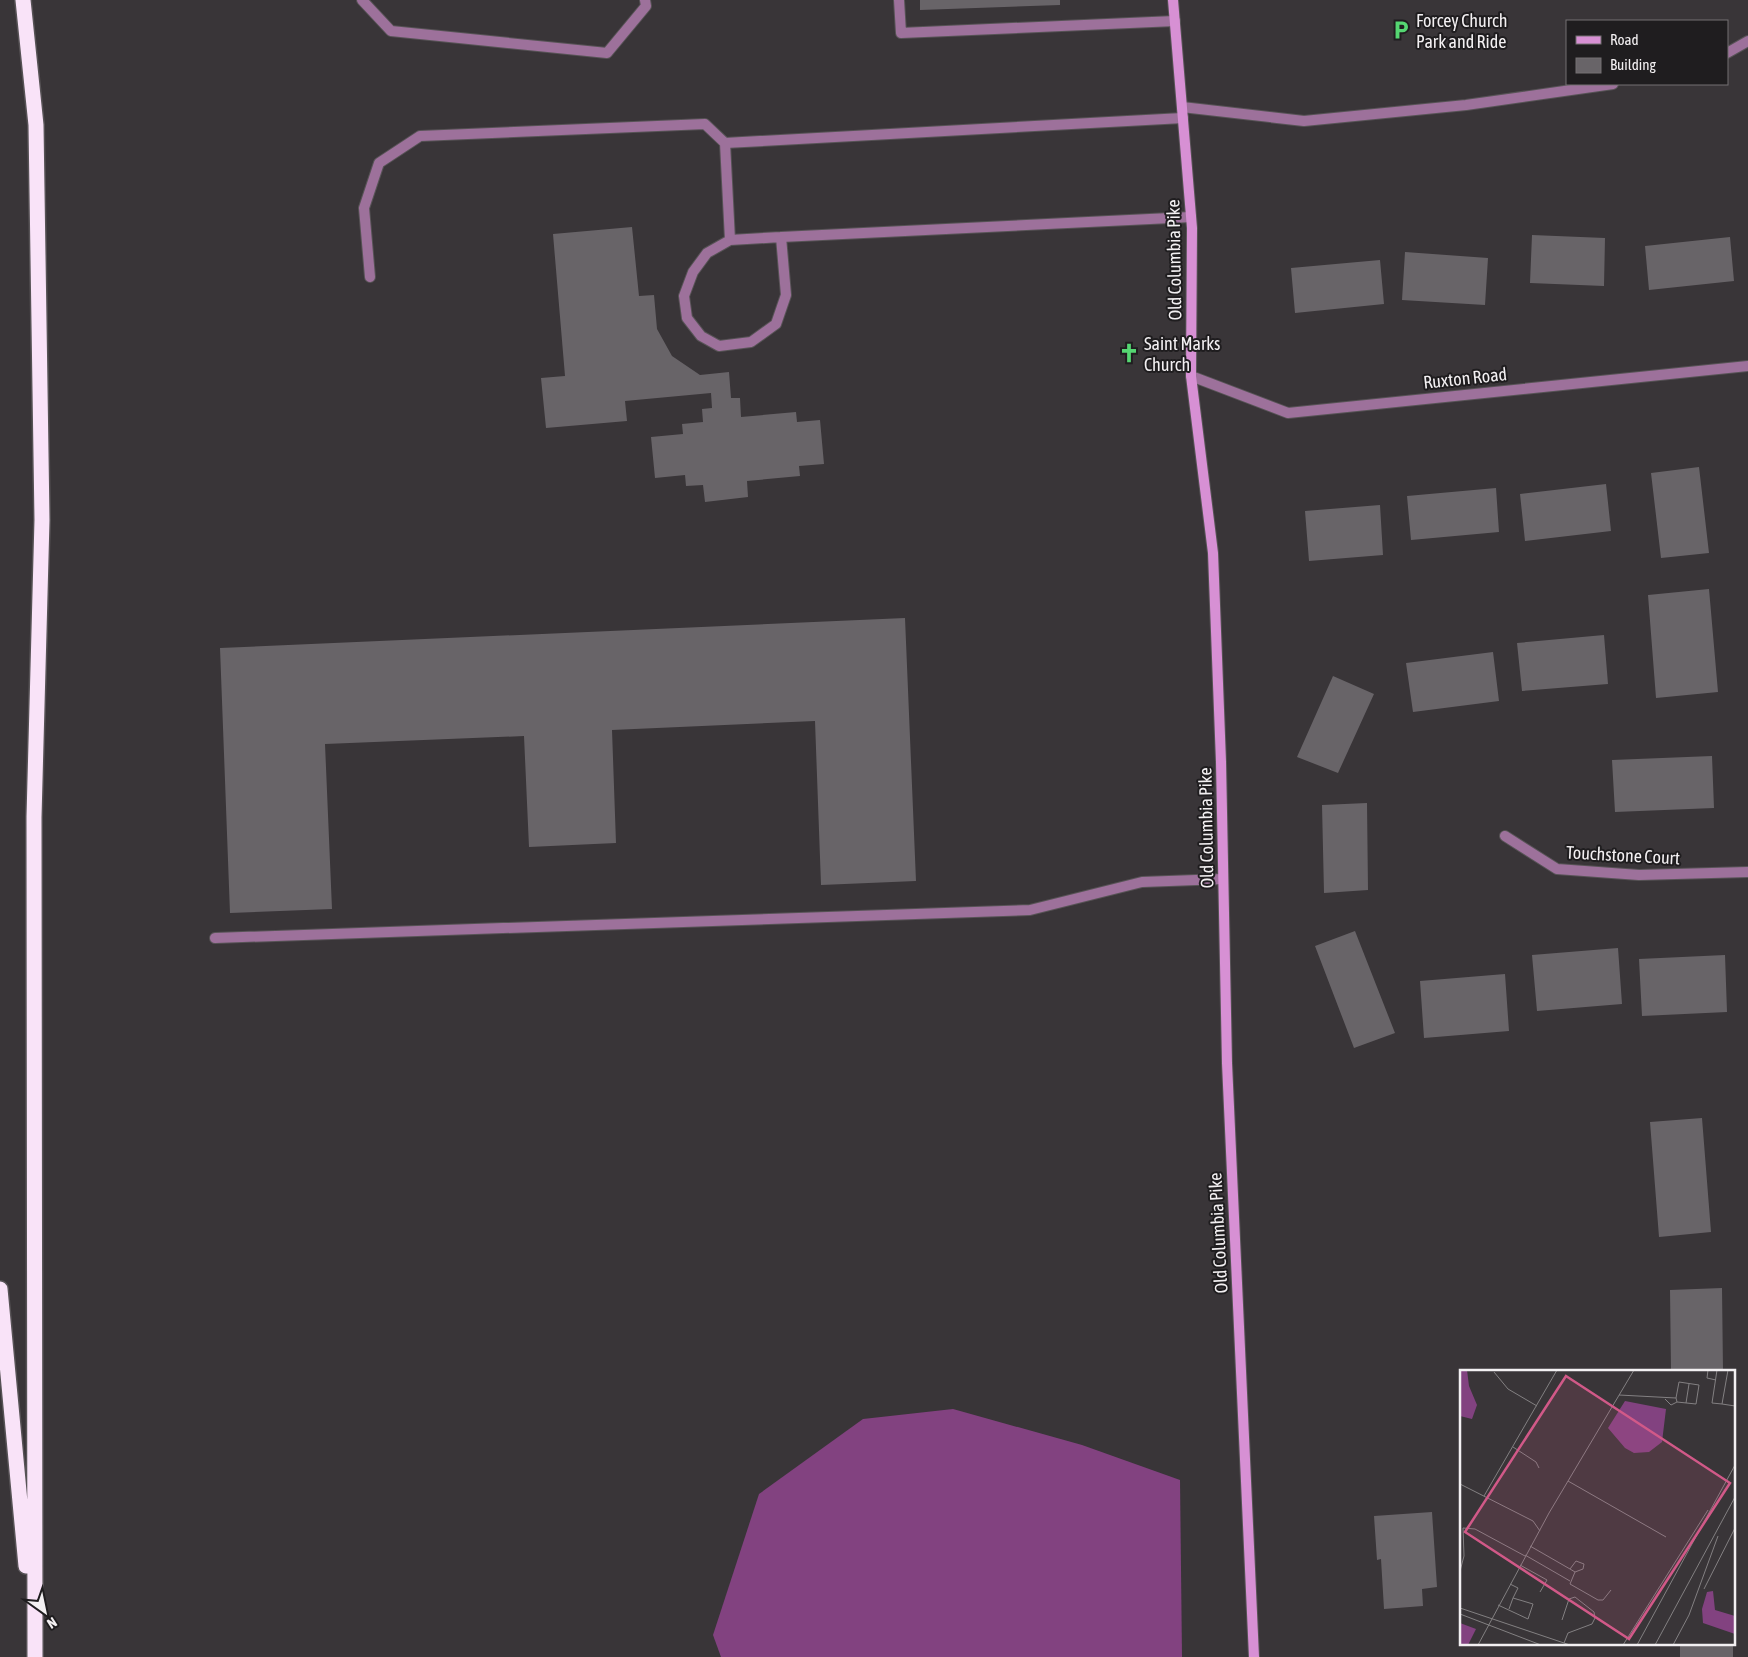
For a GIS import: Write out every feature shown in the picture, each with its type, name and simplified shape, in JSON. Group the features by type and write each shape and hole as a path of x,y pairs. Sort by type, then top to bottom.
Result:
{"highway":[{"path":"24,0 36,125 42,520 34,818 35,1657"},
{"path":"0,1289 35,1657"}],"main road":[{"name":"Old Columbia Pike","path":"1173,0 1191,216 1191,376 1213,553 1221,762 1227,1063 1254,1657"}],"street":[{"path":"362,0 391,31 607,53 646,6 645,0"},
{"path":"900,0 901,33 1174,21"},
{"path":"1728,52 1748,41"},
{"path":"1182,107 1304,121 1466,105 1606,85"},
{"path":"724,143 1183,118"},
{"path":"370,277 364,208 379,163 420,136 704,124 724,143 730,240"},
{"path":"781,237 786,295 776,324 751,342 719,346 701,336 687,318 684,296 693,272 707,254 730,240 781,237 1191,216"},
{"name":"Ruxton Road","path":"1191,376 1288,413 1748,366"},
{"name":"Touchstone Court","path":"1505,836 1557,869 1639,875 1748,872"},
{"path":"215,938 1030,910 1142,882 1223,879"}],"shaded area":[{"path":"953,1409 1082,1445 1180,1480 1182,1657 721,1657 713,1635 759,1494 863,1419"}],"building":[{"path":"920,0 1060,0 1060,5 920,10"},
{"path":"632,227 639,296 654,295 657,329 672,356 700,375 729,372 731,398 740,398 741,417 796,412 797,422 820,420 824,464 799,466 800,476 747,481 748,497 705,502 703,485 686,486 685,475 655,478 651,437 683,434 682,424 703,422 702,409 712,408 711,393 625,401 627,421 546,428 541,378 565,376 553,234"},
{"path":"1532,235 1605,238 1604,286 1530,283"},
{"path":"1730,237 1734,281 1649,290 1645,246"},
{"path":"1405,252 1488,258 1485,305 1402,300"},
{"path":"1380,260 1384,304 1295,313 1291,268"},
{"path":"1699,467 1709,553 1661,558 1651,473"},
{"path":"1606,484 1611,531 1525,541 1520,494"},
{"path":"1496,488 1499,532 1411,540 1407,496"},
{"path":"1380,505 1383,555 1309,561 1305,511"},
{"path":"1709,589 1718,692 1656,698 1648,595"},
{"path":"905,618 916,881 821,885 815,721 612,730 616,843 529,847 524,736 325,744 332,909 230,913 220,648"},
{"path":"1604,635 1608,684 1522,691 1517,643"},
{"path":"1493,652 1499,701 1413,712 1406,663"},
{"path":"1333,676 1374,694 1338,773 1297,757"},
{"path":"1712,756 1714,808 1615,812 1612,760"},
{"path":"1367,803 1368,890 1324,893 1322,805"},
{"path":"1355,931 1395,1033 1354,1048 1315,946"},
{"path":"1618,948 1622,1004 1537,1011 1532,955"},
{"path":"1725,955 1727,1012 1642,1016 1639,959"},
{"path":"1505,974 1509,1031 1424,1038 1420,981"},
{"path":"1702,1118 1711,1232 1659,1237 1650,1122"},
{"path":"1722,1288 1723,1370 1671,1370 1670,1290"},
{"path":"1432,1512 1437,1587 1422,1589 1423,1606 1384,1609 1381,1559 1377,1560 1374,1516"},
{"path":"1680,1644 1733,1644 1733,1657 1680,1657"}],"place":[{"name":"Forcey Church Park and Ride","path":"1401,30"},
{"name":"Saint Marks Church","path":"1129,353"}]}
